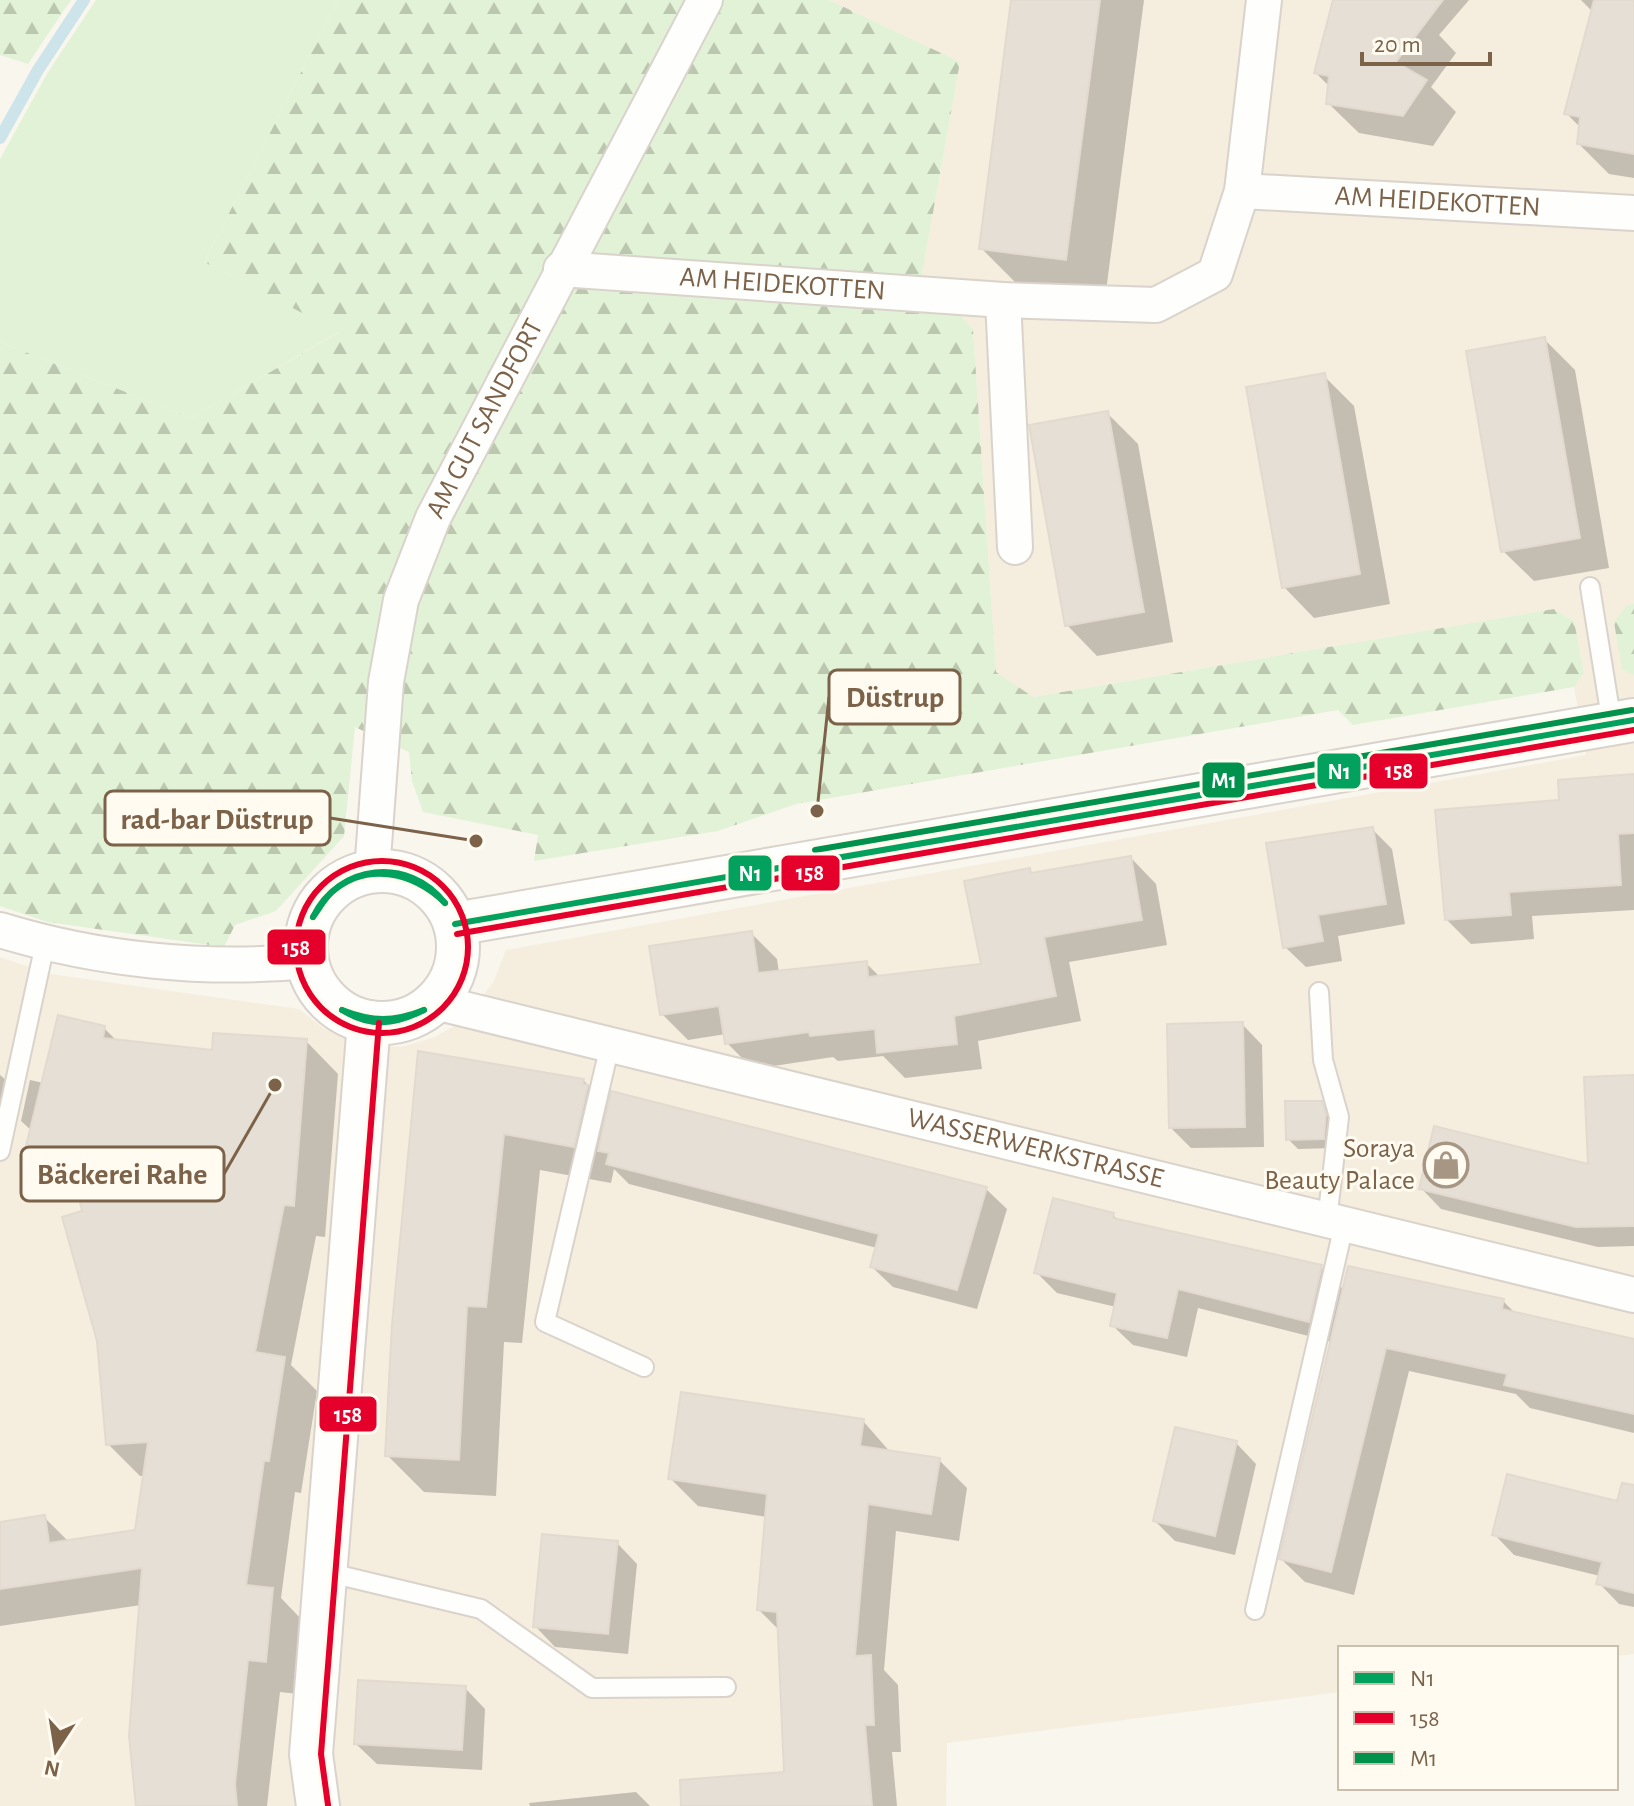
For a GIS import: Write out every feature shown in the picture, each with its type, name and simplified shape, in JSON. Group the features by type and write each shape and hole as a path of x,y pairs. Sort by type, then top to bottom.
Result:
{"street":[{"name":"AM GUT SANDFORT","path":"372,872 386,682 401,600 433,518 561,269 705,0"},
{"name":"AM HEIDEKOTTEN","path":"561,269 1003,300 1156,305 1215,274 1242,191 1264,0"},
{"name":"AM HEIDEKOTTEN","path":"1242,191 1634,213"},
{"path":"1003,300 1015,547"},
{"path":"455,924 1623,722"},
{"path":"372,872 414,877 432,889 455,924 459,945 457,965 448,986 435,1002 416,1016 393,1023 369,1022 347,1014 328,1001 315,983 307,961 307,936 314,912 328,893 348,878 372,872"},
{"path":"0,930 45,944 205,967 307,961"},
{"name":"WASSERWERKSTRASSE","path":"435,1002 1634,1295"},
{"path":"318,1806 311,1754 369,1022"}],"lane":[{"path":"1590,587 1623,722"},
{"path":"0,1151 45,944"},
{"path":"1255,1610 1336,1223 1339,1117 1323,1060 1319,992"},
{"path":"610,1045 545,1322 644,1367"},
{"path":"326,1572 481,1609 592,1688 726,1687"}],"shaded area":[{"path":"829,0 1634,0 1634,1654 1618,1656 1618,1646 1338,1646 1338,1692 947,1743 946,1806 0,1806 0,957 50,974 299,1009 323,1028 357,1044 401,1047 435,1037 463,1021 493,983 506,950 1586,755 1574,687 1584,672 1574,621 1554,609 1033,697 996,672 973,329 922,274 960,62"}],"green space":[{"path":"0,0 71,0 28,64 0,55"},
{"path":"96,0 338,0 204,262 340,331 191,418 0,342 0,159 48,72"},
{"path":"338,0 829,0 960,62 922,274 973,329 996,672 1033,697 1554,609 1574,621 1584,672 1574,687 1353,725 1338,710 796,804 718,831 534,861 538,835 423,812 412,781 409,752 355,727 344,836 276,911 235,925 224,947 47,922 0,906 0,342 191,418 339,332 204,262"},
{"path":"1634,604 1632,675 1622,669 1614,622 1627,605"}],"building":[{"path":"1011,0 1100,0 1066,260 979,249"},
{"path":"1333,0 1443,0 1396,62 1427,80 1403,116 1326,104 1329,76 1314,73"},
{"path":"1594,0 1634,0 1634,154 1577,144 1580,117 1564,114"},
{"path":"1545,337 1580,538 1501,552 1466,351"},
{"path":"1325,373 1360,574 1282,588 1246,387"},
{"path":"1108,411 1144,612 1065,626 1029,425"},
{"path":"1634,774 1634,833 1618,834 1621,885 1509,892 1511,915 1445,920 1435,810 1559,800 1558,780"},
{"path":"1373,827 1386,904 1318,915 1323,941 1283,948 1266,843"},
{"path":"1131,856 1142,920 1044,937 1056,996 954,1016 957,1044 877,1053 875,1029 810,1036 809,1032 725,1044 719,1006 660,1015 649,946 752,931 758,973 867,961 868,977 981,964 964,881 1030,868 1031,873"},
{"path":"58,1015 105,1026 103,1038 212,1050 213,1033 307,1039 294,1206 284,1205 255,1352 285,1357 269,1461 264,1461 246,1585 273,1588 266,1662 248,1660 235,1784 237,1806 136,1806 129,1736 142,1568 0,1589 0,1522 45,1515 49,1543 135,1530 148,1442 106,1445 97,1341 62,1217 82,1211 71,1161 25,1150"},
{"path":"1243,1022 1245,1127 1169,1128 1167,1024"},
{"path":"418,1051 584,1079 583,1084 588,1085 574,1147 504,1134 486,1307 467,1306 459,1460 385,1456 392,1325"},
{"path":"1634,1075 1634,1226 1576,1227 1419,1189 1434,1126 1588,1164 1584,1077"},
{"path":"611,1091 987,1187 957,1290 870,1267 879,1234 606,1164 609,1153 598,1151"},
{"path":"1285,1101 1322,1101 1326,1114 1324,1139 1286,1140"},
{"path":"1053,1198 1114,1213 1113,1218 1322,1265 1309,1322 1178,1289 1167,1338 1110,1326 1117,1293 1034,1273"},
{"path":"1348,1266 1504,1299 1502,1309 1634,1339 1634,1414 1504,1385 1507,1374 1386,1348 1331,1572 1279,1559"},
{"path":"681,1392 864,1419 860,1446 940,1458 931,1514 868,1504 855,1656 871,1655 874,1725 865,1725 872,1806 681,1806 680,1780 784,1772 777,1612 757,1610 767,1494 668,1479"},
{"path":"1175,1427 1237,1441 1215,1536 1153,1521"},
{"path":"1507,1474 1617,1501 1622,1483 1634,1485 1634,1593 1596,1584 1602,1562 1492,1535"},
{"path":"542,1534 618,1541 608,1634 533,1627"},
{"path":"358,1680 466,1686 462,1750 354,1744"}],"waterway":[{"path":"0,138 38,70 84,0"}],"transit line":[{"name":"M1","path":"815,850 1632,710"},
{"name":"N1","path":"455,924 1634,720"},
{"name":"158","path":"457,934 1634,730"},
{"name":"158","path":"382,861 415,868 443,886 461,914 468,947 461,980 443,1008 415,1026 382,1033 349,1026 321,1008 303,980 296,947 303,914 321,886 349,868 382,861"},
{"name":"N1","path":"313,917 324,899 339,886 375,872 413,878 430,888 445,903"},
{"name":"N1","path":"313,917 329,894 346,882 375,874 405,878 445,903"},
{"name":"N1","path":"342,1010 383,1019 424,1010"},
{"name":"N1","path":"342,1010 373,1022 403,1019 424,1010"},
{"name":"158","path":"328,1805 321,1754 379,1023"}],"place":[{"name":"Düstrup","path":"817,811"},
{"name":"rad-bar Düstrup","path":"476,841"},
{"name":"Bäckerei Rahe","path":"275,1085"},
{"name":"Soraya Beauty Palace","path":"1446,1165"}]}
